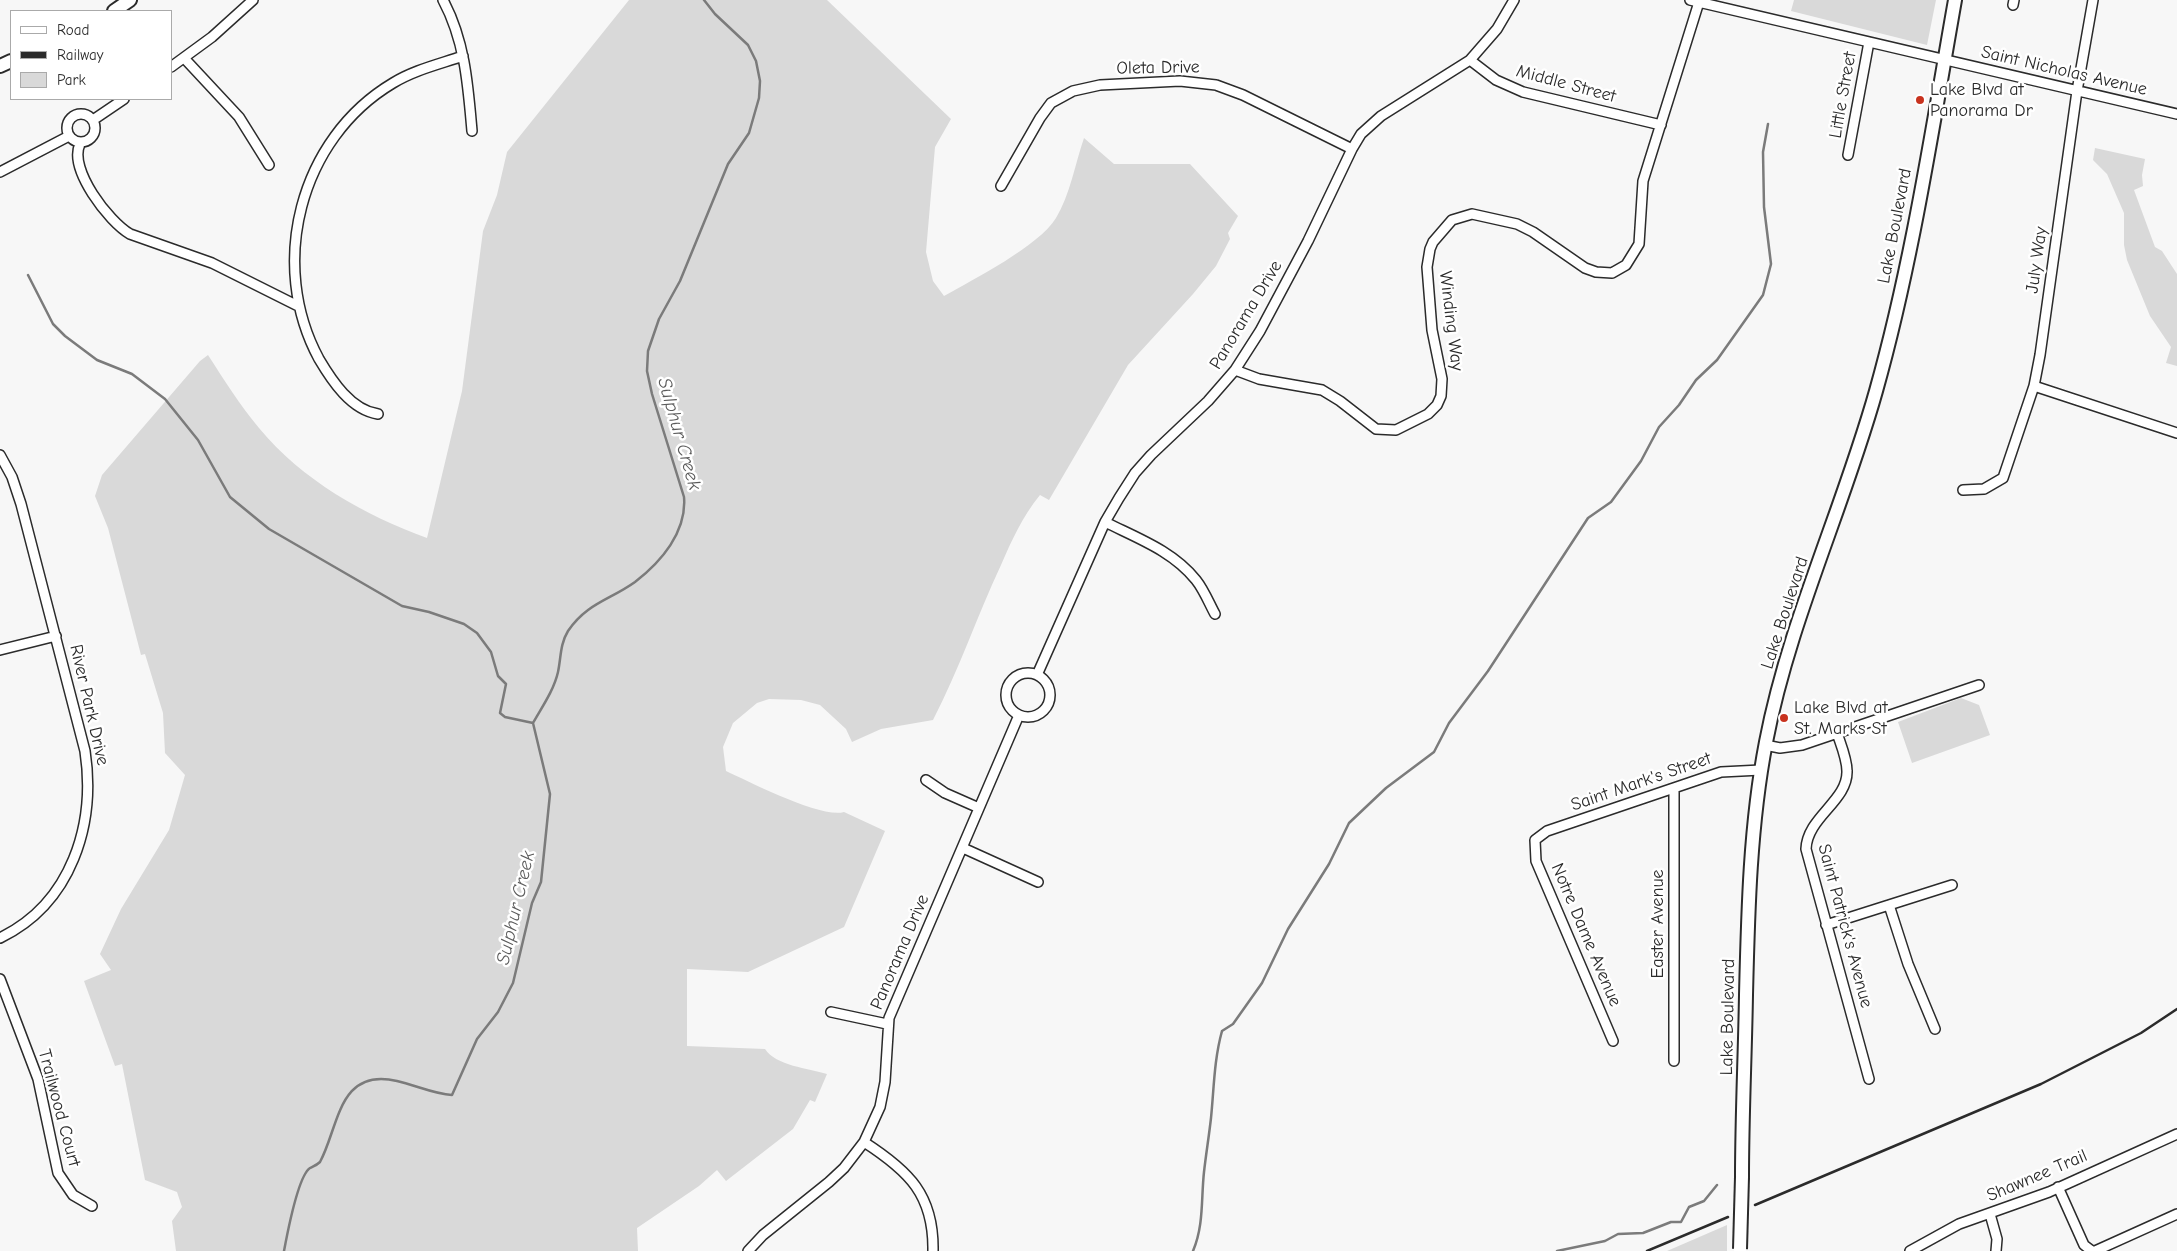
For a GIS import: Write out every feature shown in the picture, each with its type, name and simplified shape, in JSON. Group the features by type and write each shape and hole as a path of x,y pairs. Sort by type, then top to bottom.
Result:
{"main road":[{"path":"115,10 130,0"},
{"name":"Lake Boulevard","path":"1740,1250 1748,912 1765,745 1785,666 1859,448 1885,359 1906,264 1955,0"}],"street":[{"path":"172,65 212,37 253,0"},
{"path":"443,0 453,21 463,56 472,131"},
{"name":"Panorama Drive","path":"1037,675 1105,522 1135,473 1220,389 1260,331 1308,242 1352,149 1374,122 1470,60 1497,29 1514,0"},
{"name":"July Way","path":"1964,490 1984,489 2003,478 2034,386 2077,91 2094,0"},
{"path":"1695,1 1944,58"},
{"name":"Winding Way","path":"1234,370 1259,378 1322,390 1340,401 1372,427 1383,431 1401,429 1422,418 1433,409 1441,396 1442,379 1433,335 1427,267 1430,249 1442,230 1452,220 1466,215 1494,217 1533,232 1592,271 1605,274 1615,272 1630,260 1639,244 1643,181 1661,125 1695,1"},
{"name":"Little Street","path":"1848,155 1869,42"},
{"path":"378,414 355,404 333,381 312,345 298,306 294,251 300,210 306,189 331,142 361,106 391,84 411,73 463,56"},
{"path":"184,58 239,117 269,165"},
{"name":"Saint Nicholas Avenue","path":"1944,58 2177,114"},
{"name":"Middle Street","path":"1470,60 1496,80 1523,92 1661,125"},
{"name":"Oleta Drive","path":"1001,186 1040,118 1051,103 1073,91 1100,85 1180,82 1216,85 1243,95 1352,149"},
{"path":"93,120 123,100"},
{"path":"80,144 69,136 68,122 75,115 84,114 93,120 96,128 93,137 80,144 77,157 84,178 119,228 130,234 212,263 298,306"},
{"path":"0,172 69,136"},
{"path":"2034,386 2177,434"},
{"name":"River Park Drive","path":"0,455 12,477 21,504 85,751 89,790 85,825 79,848 70,868 50,897 29,919 0,938"},
{"path":"1105,522 1164,552 1182,565 1197,582 1215,614"},
{"path":"0,650 56,636"},
{"path":"1024,674 1037,675 1046,684 1049,691 1045,709 1034,716 1019,715 1009,707 1006,700 1008,687 1017,676 1024,674"},
{"path":"1765,745 1780,748 1802,745 1979,685"},
{"name":"Panorama Drive","path":"748,1251 763,1235 844,1168 864,1142 880,1107 885,1082 887,1024 1019,715"},
{"name":"Saint Patrick's Avenue","path":"1838,733 1847,766 1846,778 1842,788 1809,830 1806,849 1869,1079"},
{"name":"Saint Mark's Street","path":"1535,840 1546,831 1721,772 1761,770"},
{"path":"926,780 945,793 979,808"},
{"name":"Easter Avenue","path":"1674,788 1674,1061"},
{"name":"Notre Dame Avenue","path":"1535,840 1536,861 1613,1041"},
{"path":"963,848 1038,882"},
{"path":"1826,924 1952,885"},
{"path":"1889,905 1908,964 1936,1030"},
{"name":"Trailwood Court","path":"0,979 38,1078 58,1173 74,1195 92,1206"},
{"path":"831,1012 887,1024"},
{"name":"Shawnee Trail","path":"1910,1251 1955,1226 2058,1187 2177,1134"},
{"path":"864,1142 887,1157 917,1186 929,1210 934,1234 933,1251"},
{"path":"2058,1187 2084,1245 2093,1251 2177,1214"},
{"path":"1990,1214 1998,1239 1996,1251"}],"green space":[{"path":"629,0 827,0 951,119 935,147 926,252 933,281 944,296 1021,251 1048,229 1056,218 1065,199 1084,138 1114,164 1190,164 1238,216 1228,233 1230,239 1216,266 1128,365 1049,500 1040,495 1028,512 1009,547 933,720 881,729 852,742 846,729 820,705 801,700 769,699 757,703 733,723 723,747 726,771 803,805 834,813 844,812 885,831 844,927 748,972 687,969 687,1046 765,1049 770,1055 784,1063 827,1074 815,1102 810,1100 793,1129 726,1181 717,1170 699,1186 637,1228 638,1251 176,1251 172,1221 182,1207 177,1192 145,1180 122,1064 115,1066 84,981 111,970 100,954 121,909 169,830 185,775 165,753 163,713 145,654 141,655 108,528 95,496 102,475 200,361 208,355 232,392 259,428 276,447 314,480 357,507 427,538 462,391 483,231 497,195 507,152"},
{"path":"1794,0 1936,0 1927,45 1791,11"},
{"path":"2095,148 2145,159 2142,175 2143,186 2134,190 2155,247 2162,251 2177,274 2177,366 2166,363 2171,347 2150,316 2127,260 2124,245 2124,213 2107,174 2093,160"},
{"path":"1961,698 1979,705 1990,735 1912,763 1898,722"},
{"path":"1727,1225 1727,1251 1667,1251"}],"waterway":[{"name":"Sulphur Creek","path":"284,1251 301,1182 310,1168 320,1162 343,1103 352,1091 363,1083 378,1079 397,1081 438,1093 452,1095 477,1039 498,1012 513,983 532,903 541,882 550,794 533,723 554,685 563,641 568,631 583,614 645,574 663,556 677,534 684,510 684,497 652,394 647,371 648,351 659,319 680,281 728,164 749,133 759,98 760,81 756,61 748,45 715,14 704,0"},
{"path":"1193,1251 1201,1222 1204,1172 1216,1063 1222,1031 1233,1024 1262,983 1288,929 1329,864 1349,823 1386,788 1434,752 1449,723 1488,671 1588,518 1611,502 1641,461 1659,427 1679,405 1696,380 1717,360 1763,295 1771,264 1764,207 1763,152 1768,124"},
{"path":"28,275 53,324 65,336 97,360 132,374 165,399 198,440 230,497 269,529 402,606 429,612 464,624 477,633 491,652 498,676 506,684 500,713 505,717 533,723"},
{"path":"1557,1251 1605,1241 1618,1234 1643,1233 1671,1222 1681,1222 1689,1207 1704,1201 1717,1185"}],"railway":[{"path":"1755,1205 2041,1084 2141,1033 2177,1009"},
{"path":"1647,1251 1728,1217"}],"place":[{"name":"Lake Blvd at Panorama Dr","path":"1920,100"},
{"name":"Lake Blvd at St. Marks St","path":"1784,718"}]}
